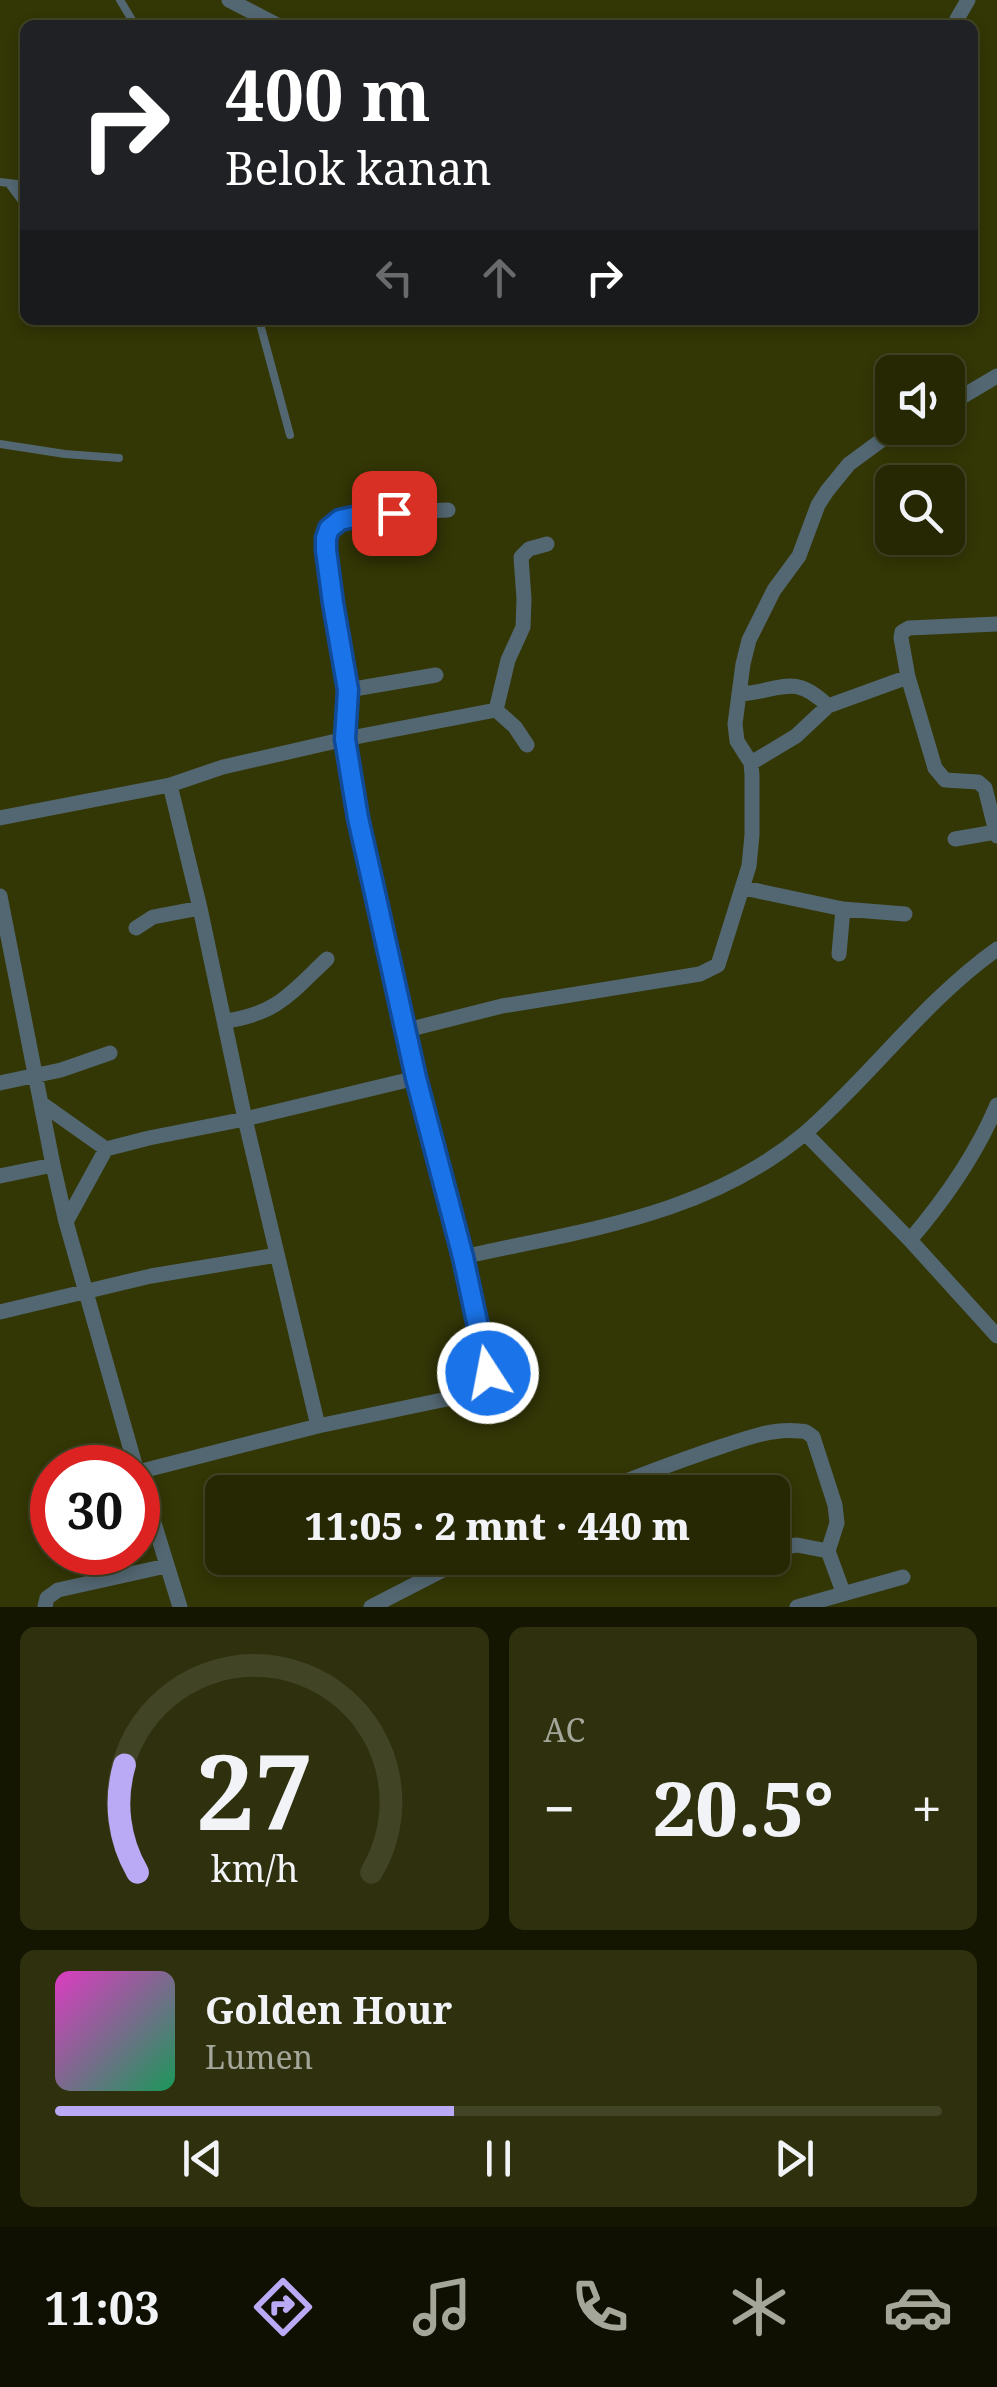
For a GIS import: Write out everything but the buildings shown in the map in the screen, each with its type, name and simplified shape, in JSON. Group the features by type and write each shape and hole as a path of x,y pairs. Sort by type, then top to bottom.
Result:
{"street":[{"path":"229,0 267,20"},
{"path":"957,19 968,0"},
{"path":"965,395 997,376"},
{"path":"407,1030 502,1006 708,972 720,961 744,888 752,836 751,763 738,744 735,724 749,640 774,590 799,556 818,505 849,464 875,445"},
{"path":"160,1464 466,1395 481,1389 488,1378 488,1362 416,1078 358,818 345,739 348,690 326,550 329,529 340,520 367,514 448,510"},
{"path":"496,710 508,660 523,627 522,558 529,549 547,544"},
{"path":"955,839 997,834 989,795 982,784 946,780 935,768 908,677 901,635 904,630 997,624"},
{"path":"348,690 436,676"},
{"path":"751,763 796,736 828,706 908,677"},
{"path":"740,694 796,685 811,690 828,706"},
{"path":"0,818 170,784 345,739 496,710"},
{"path":"496,710 527,745"},
{"path":"170,784 318,1426"},
{"path":"744,888 843,909 905,914"},
{"path":"1,906 66,1222 130,1445"},
{"path":"136,928 152,917 200,908"},
{"path":"839,954 843,909"},
{"path":"463,1257 666,1210 731,1184 759,1168 805,1133 972,967 997,950"},
{"path":"225,1021 262,1014 280,1003 327,958"},
{"path":"0,1083 81,1065 110,1053"},
{"path":"66,1222 106,1149 416,1078"},
{"path":"41,1102 106,1149"},
{"path":"910,1240 944,1199 972,1156 997,1105"},
{"path":"805,1133 997,1336"},
{"path":"0,1176 53,1164"},
{"path":"0,1312 190,1268 277,1256"},
{"path":"642,1475 750,1437 802,1431 813,1437 836,1505 836,1523 828,1551 843,1592"},
{"path":"790,1545 828,1551"},
{"path":"160,1546 180,1607"},
{"path":"45,1607 47,1598 58,1590 166,1566"},
{"path":"371,1607 433,1575"},
{"path":"797,1607 903,1577"}],"lane":[{"path":"0,182 20,185"},
{"path":"10,185 20,198"},
{"path":"260,325 290,435"},
{"path":"0,444 119,458"}],"route":[{"path":"394,513 340,520 329,529 326,538 348,690 345,739 358,818 416,1078 463,1257 488,1373"}]}
